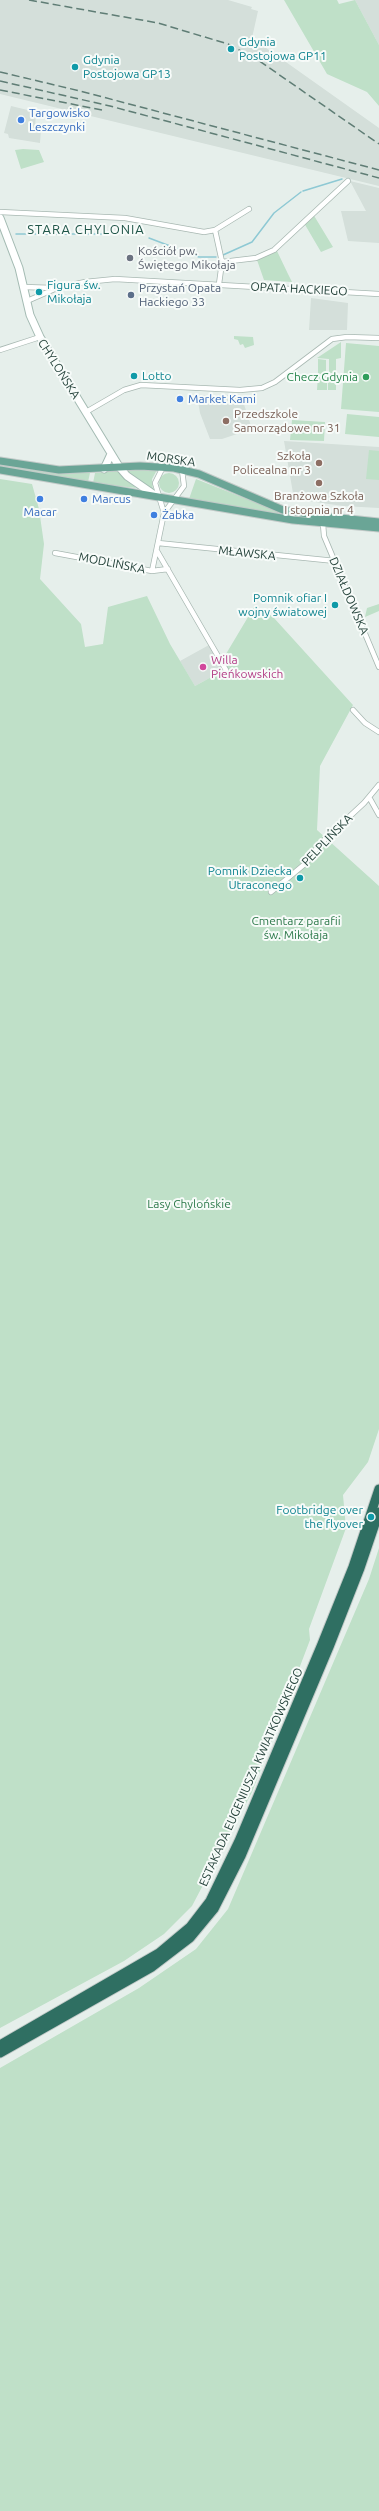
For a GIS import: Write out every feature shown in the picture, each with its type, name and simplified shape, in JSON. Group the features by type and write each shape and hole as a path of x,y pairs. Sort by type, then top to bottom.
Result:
{"highway":[{"name":"ESTAKADA EUGENIUSZA KWIATKOWSKIEGO","path":"326,1646 379,1489"},
{"name":"ESTAKADA EUGENIUSZA KWIATKOWSKIEGO","path":"0,2053 146,1970 173,1952 204,1922 224,1883 360,1568 379,1512"},
{"name":"ESTAKADA EUGENIUSZA KWIATKOWSKIEGO","path":"0,2045 159,1954 180,1936 200,1915 224,1883"}],"main road":[{"name":"MORSKA","path":"0,461 59,470 162,466 200,474 283,510 321,516 379,522"},
{"path":"0,470 323,524 379,528"}],"street":[{"path":"222,262 256,258 274,250 348,181"},
{"path":"0,212 125,218 204,232 215,230 249,209"},
{"name":"CHYLOŃSKA","path":"0,218 40,338 120,468 127,476 158,497"},
{"path":"215,230 222,262 218,284"},
{"name":"OPATA HACKIEGO","path":"57,288 111,279 379,294"},
{"path":"24,287 57,288"},
{"path":"27,301 57,288"},
{"path":"86,412 122,391 141,385 240,390 262,388 279,379 332,339 347,336 379,338"},
{"path":"0,350 40,338"},
{"path":"104,469 111,454"},
{"path":"162,466 156,479 158,497 164,513"},
{"path":"152,571 164,513 184,486 182,470"},
{"name":"DZIAŁDOWSKA","path":"323,524 323,532 379,666"},
{"name":"MŁAWSKA","path":"158,543 335,561"},
{"path":"157,551 226,670"},
{"name":"MODLIŃSKA","path":"55,552 152,571 168,569"},
{"path":"353,710 365,723 379,732"},
{"name":"PELPLIŃSKA","path":"271,892 306,863 320,844 369,797 379,785"},
{"path":"369,797 379,815"}],"shaded area":[{"path":"0,0 228,0 252,7 251,9 258,11 252,38 379,128 379,186 0,94"},
{"path":"355,0 379,0 379,45"},
{"name":"Targowisko Leszczynki","path":"11,106 36,112 35,128 41,129 40,143 9,138 8,134 4,133"},
{"path":"350,181 379,188 379,243 348,241 341,211 366,211"},
{"path":"311,298 348,303 347,330 309,330"},
{"name":"Przedszkole Samorządowe nr 31","path":"197,395 241,395 252,429 222,439 210,439 200,413"},
{"path":"284,441 379,447 379,508 343,506 294,499"},
{"name":"Willa Pieńkowskich","path":"209,645 224,670 195,686 180,661"}],"green space":[{"path":"284,0 337,0 339,4 355,0 379,45 379,106 367,92 327,74"},
{"path":"15,150 39,150 44,162 21,169"},
{"path":"313,214 333,247 321,252 304,223"},
{"path":"277,251 292,282 264,280 257,260"},
{"path":"234,336 253,337 254,345 245,348 243,344 240,345 238,340 234,339"},
{"path":"341,342 341,358 336,359 336,374 329,373 329,359 317,358"},
{"path":"346,343 379,346 379,412 341,409"},
{"path":"318,359 326,360 326,374 318,374"},
{"path":"318,375 327,375 327,390 317,390"},
{"path":"328,375 336,375 336,390 328,390"},
{"path":"347,414 379,417 379,437 345,434"},
{"path":"292,420 325,422 324,441 290,440"},
{"path":"369,450 379,451 379,480 366,479"},
{"path":"0,464 49,472 90,473 88,482 0,467"},
{"path":"124,470 157,470 152,479 153,491"},
{"path":"117,471 136,488 93,483 95,473"},
{"path":"169,473 176,476 179,483 176,490 169,493 162,490 159,483 162,476"},
{"name":"Lasy Chylońskie","path":"0,479 32,484 39,509 44,544 40,579 81,624 85,647 103,644 108,607 147,596 170,644 195,686 224,670 220,664 254,607 266,616 267,612 274,618 353,705 320,766 317,830 379,886 379,1429 368,1462 343,1495 346,1528 309,1629 310,1640 252,1792 192,1906 164,1934 124,1961 0,2028"},
{"path":"196,479 282,513 302,517 301,519 189,499"},
{"path":"379,604 379,611 365,617 367,608"},
{"path":"379,1548 379,2511 0,2511 0,2068 139,1988 196,1949 228,1909 369,1579"}],"waterway":[{"path":"303,191 342,179"},
{"path":"223,255 252,242 274,213 301,192"},
{"path":"16,234 105,234"},
{"path":"149,238 199,257 216,257"}],"railway":[{"path":"29,0 158,23 228,44 258,60 379,144"},
{"path":"0,72 80,91 379,170"},
{"path":"0,81 110,106 379,178"},
{"path":"0,90 102,110"}],"place":[{"name":"Gdynia Postojowa GP11","path":"231,49"},
{"name":"Gdynia Postojowa GP13","path":"75,67"},
{"name":"Targowisko Leszczynki","path":"21,120"},
{"name":"Kościół pw. Świętego Mikołaja","path":"130,258"},
{"name":"Figura św. Mikołaja","path":"39,292"},
{"name":"Przystań Opata Hackiego 33","path":"131,295"},
{"name":"Lotto","path":"134,376"},
{"name":"Checz Gdynia","path":"366,377"},
{"name":"Market Kami","path":"180,399"},
{"name":"Przedszkole Samorządowe nr 31","path":"226,421"},
{"name":"Szkoła Policealna nr 3","path":"319,463"},
{"name":"Branżowa Szkoła I stopnia nr 4","path":"319,483"},
{"name":"Macar","path":"40,499"},
{"name":"Marcus","path":"84,499"},
{"name":"Żabka","path":"154,515"},
{"name":"Pomnik ofiar I wojny światowej","path":"335,605"},
{"name":"Willa Pieńkowskich","path":"203,667"},
{"name":"Pomnik Dziecka Utraconego","path":"300,878"},
{"name":"Footbridge over the flyover","path":"371,1517"}],"district":[{"name":"STARA CHYLONIA","path":"86,230"}],"park label":[{"name":"Cmentarz parafii św. Mikołaja","path":"296,928"}]}
